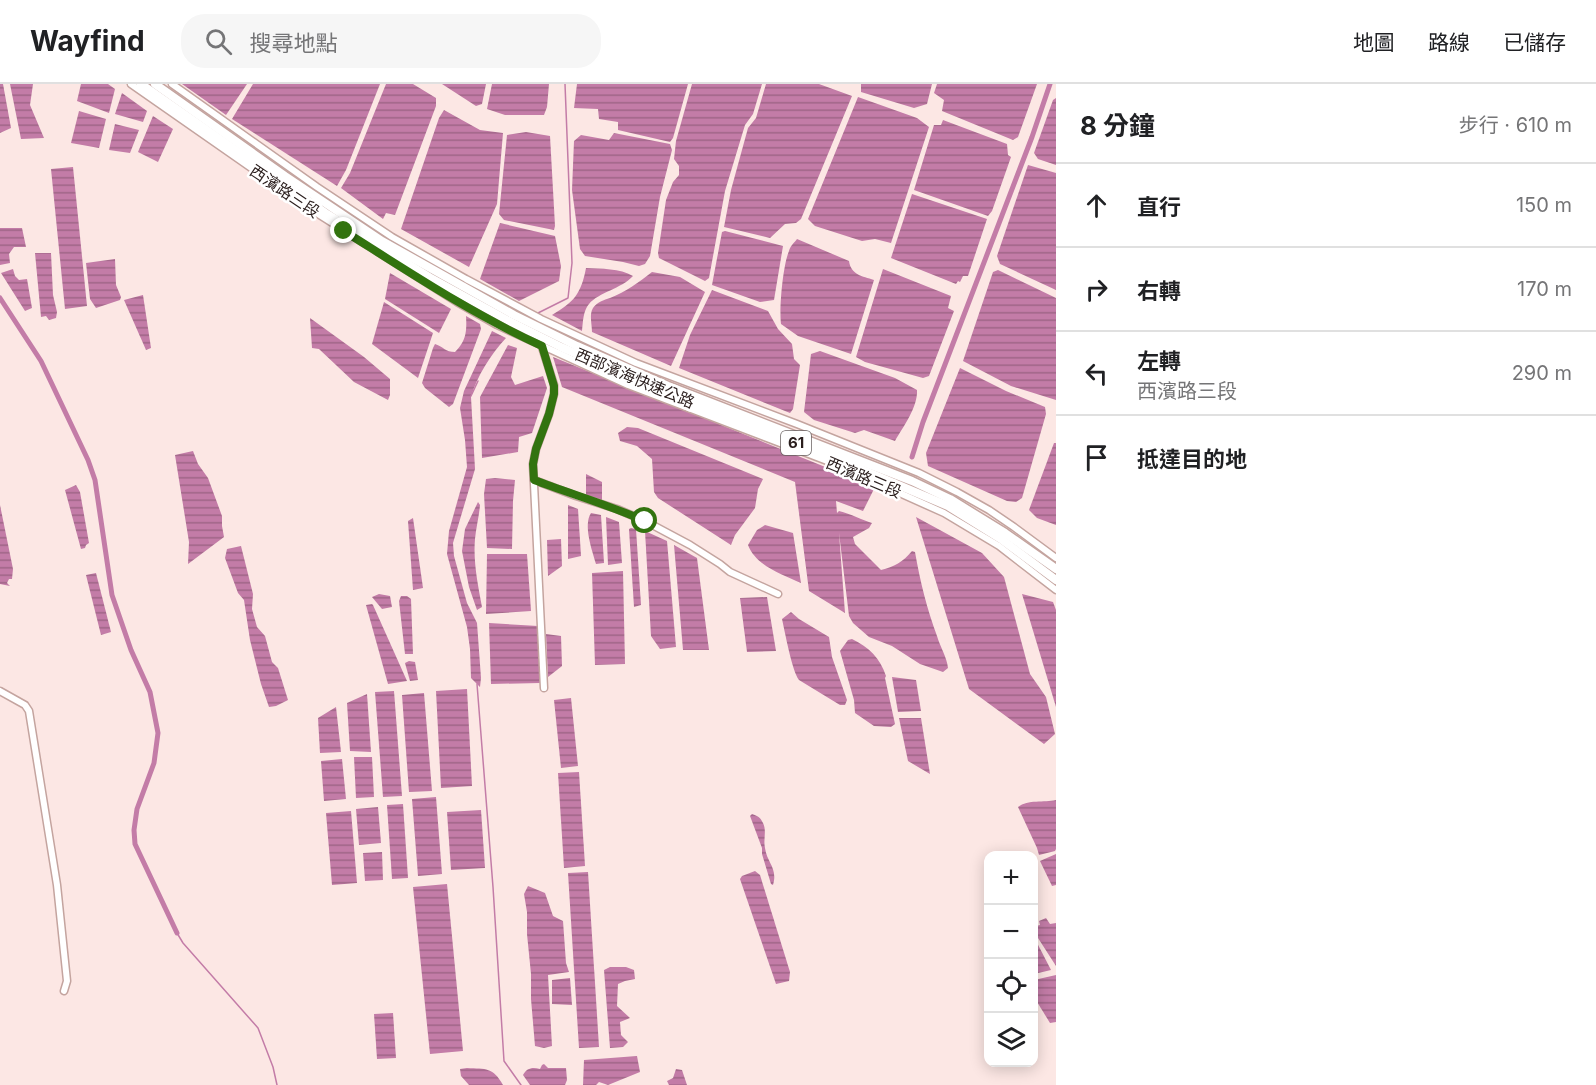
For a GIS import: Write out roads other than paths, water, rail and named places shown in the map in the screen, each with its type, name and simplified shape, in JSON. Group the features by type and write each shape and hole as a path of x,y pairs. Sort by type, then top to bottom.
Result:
{"highway":[{"name":"西部濱海快速公路","path":"141,84 327,214 429,277 649,386 837,459 948,506 1011,546 1056,580"},
{"name":"西部濱海快速公路","path":"155,84 382,241 510,317"},
{"name":"西部濱海快速公路","path":"528,326 668,386 912,481 950,499 1005,533 1056,569"}],"street":[{"name":"西濱路三段","path":"131,84 308,207 497,325 628,386 835,464 944,513 999,546 1056,590"},
{"name":"西濱路三段","path":"172,84 392,237 523,310 636,363 919,473 989,510 1056,558"},
{"path":"542,346 554,386 549,414 533,464 544,688"},
{"path":"534,480 645,521 690,545 730,572 778,594"},
{"path":"0,691 25,705 29,711 57,885 67,981 64,991"}],"waterway":[{"path":"538,313 568,298 572,263 565,84"},
{"path":"912,457 923,422 1050,84"},
{"path":"0,298 41,361 88,460 95,480 112,595 131,650 150,692 158,733 154,763 137,809 135,844 177,933"},
{"path":"471,396 478,381"},
{"path":"477,684 504,1061 521,1085"},
{"path":"177,933 183,943 258,1028 273,1067 277,1085"}]}
